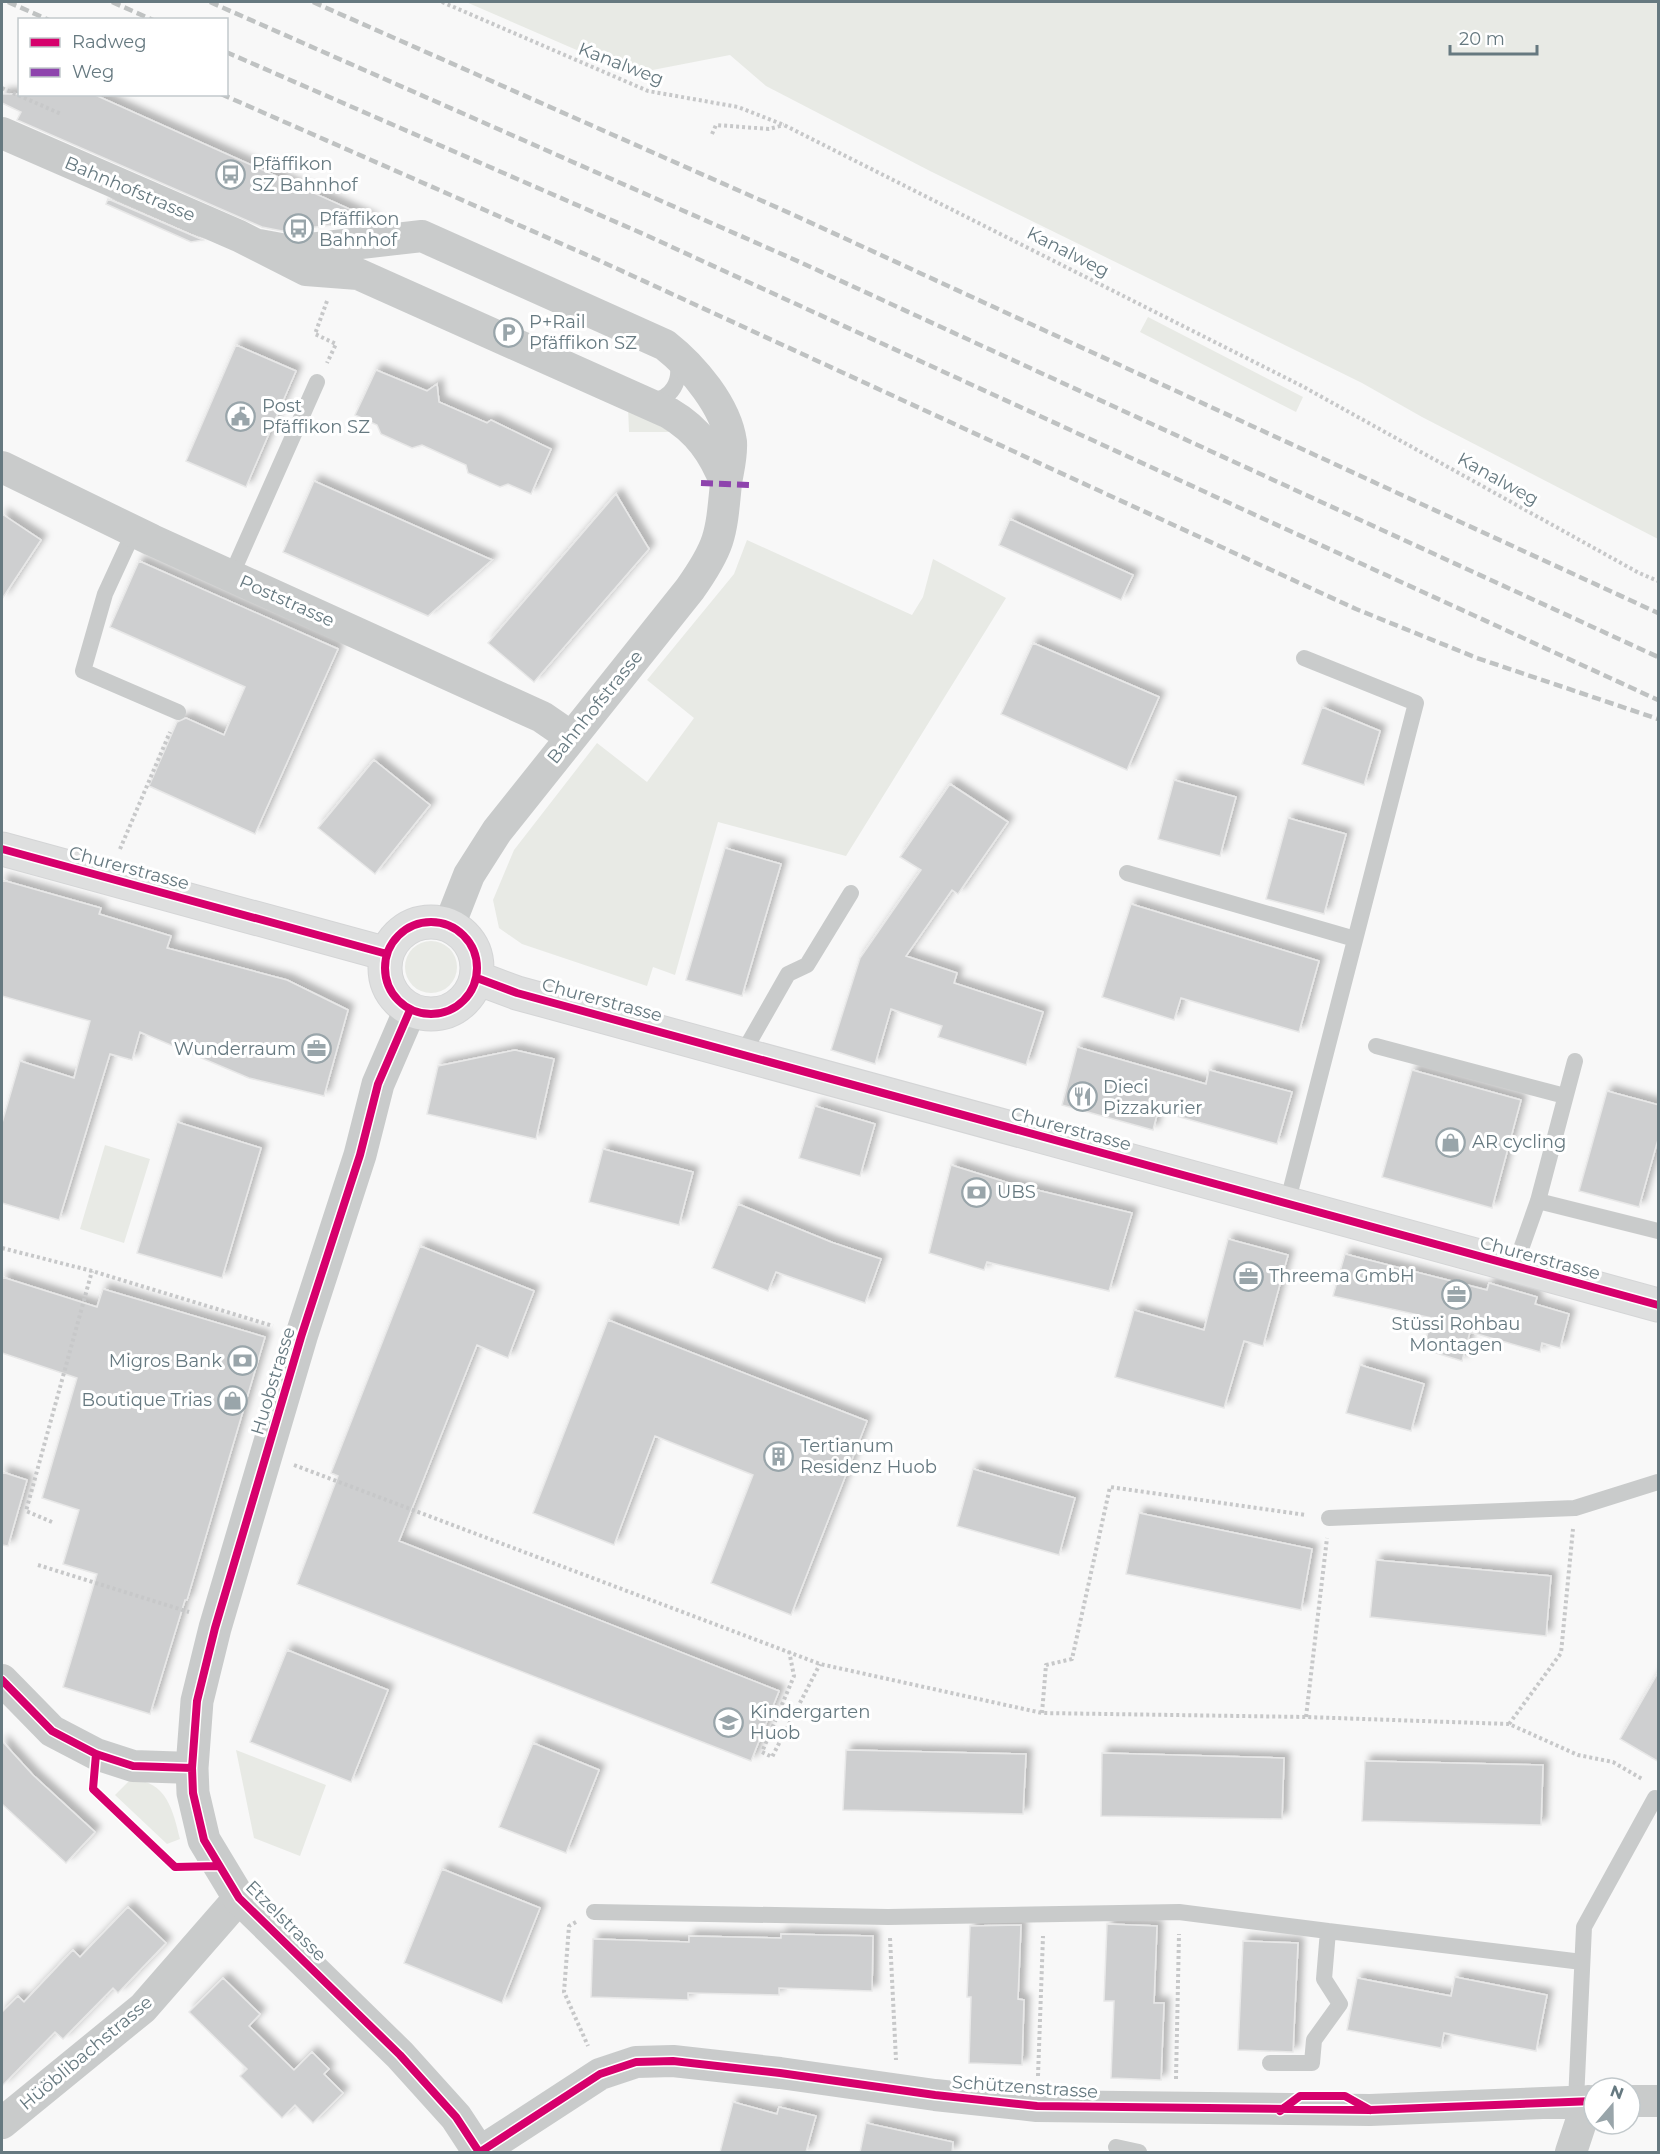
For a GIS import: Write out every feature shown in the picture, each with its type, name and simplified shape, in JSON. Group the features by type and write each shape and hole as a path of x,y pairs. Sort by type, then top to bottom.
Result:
{"main road":[{"name":"Churerstrasse","path":"2,849 387,954"},
{"path":"432,922 449,926 470,943 477,960 477,978 468,997 451,1010 431,1014 410,1010 397,1000 389,986 385,970 387,954 395,939 408,928 432,922"},
{"name":"Churerstrasse","path":"477,978 517,993 1659,1305"}],"street":[{"name":"Bahnhofstrasse","path":"2,133 259,245 286,262 315,273 358,274 633,397 686,423 717,461 726,484"},
{"name":"Bahnhofstrasse","path":"259,245 292,251 422,236 665,345 694,373 719,410 731,442 721,532 709,561 485,848 469,875 449,926"},
{"name":"Poststrasse","path":"2,467 231,576 542,717 571,737"},
{"name":"Huobstrasse","path":"192,1768 197,1701 215,1628 302,1337 352,1181 378,1084 410,1010"},
{"path":"2,1680 52,1731 96,1754 133,1766 192,1768"},
{"name":"Etzelstrasse","path":"192,1768 193,1793 204,1840 239,1898 400,2055 456,2117 480,2152"},
{"name":"Hüöblibachstrasse","path":"2,2123 143,2008 239,1898"},
{"name":"Schützenstrasse","path":"480,2152 600,2074 636,2062 673,2061 1037,2106 1176,2110 1370,2110 1582,2101"},
{"path":"1642,2101 1659,2101"},
{"path":"1571,2152 1582,2115"}],"lane":[{"path":"358,274 356,262 361,243"},
{"path":"633,397 662,399 674,389 678,381 678,367 665,345"},
{"path":"231,576 317,382"},
{"path":"134,531 105,594 83,671 178,712"},
{"path":"1287,1203 1416,703 1305,658"},
{"path":"1127,873 1355,939"},
{"path":"743,1053 788,974 807,965 851,893"},
{"path":"1376,1046 1565,1096"},
{"path":"1515,1266 1538,1201 1575,1061"},
{"path":"1538,1201 1659,1231"},
{"path":"1329,1518 1575,1508 1659,1482"},
{"path":"1585,2076 1582,1962 1584,1927 1652,1790"},
{"path":"594,1912 888,1917 1179,1912 1582,1962"},
{"path":"1270,2063 1312,2063 1314,2040 1341,2004 1324,1980 1329,1931"},
{"path":"1116,2146 1139,2152"}],"path":[{"path":"2,88 18,95"},
{"path":"20,96 62,114"},
{"path":"712,134 716,124 765,129 784,125"},
{"path":"327,301 315,334 336,344 327,364"},
{"path":"108,878 178,712"},
{"path":"2,1248 92,1271 280,1328 302,1337"},
{"path":"52,1522 26,1511 92,1271"},
{"path":"293,1464 820,1664 1042,1713 1306,1717 1509,1724 1578,1755 1613,1762 1652,1790"},
{"path":"1042,1713 1046,1665 1072,1659 1110,1487 1329,1518 1306,1717"},
{"path":"1509,1724 1561,1653 1575,1508"},
{"path":"38,1565 195,1613"},
{"path":"789,1651 794,1676 762,1752 772,1757 820,1664"},
{"path":"594,1912 569,1926 564,1992 600,2074"},
{"path":"1176,2110 1179,1912"},
{"path":"1037,2106 1044,1914"},
{"path":"888,1917 898,2090"}],"shaded area":[{"path":"466,2 1658,2 1658,539 1422,417 1362,383 930,171 766,86 730,55 632,74"},
{"path":"1148,317 1303,397 1296,412 1140,332"},
{"path":"628,407 670,432 629,432"},
{"path":"747,540 912,615 923,597 933,559 1006,598 846,856 718,822 675,975 653,967 647,986 522,944 499,928 493,900 514,850 597,743 647,782 694,718 647,680 734,574"},
{"path":"431,941 441,943 449,949 455,957 457,967 455,977 449,985 441,991 431,993 421,991 413,985 407,977 405,967 407,957 413,949 421,943"},
{"path":"105,1145 150,1159 124,1243 80,1229"},
{"path":"236,1750 326,1785 300,1856 254,1838"},
{"path":"130,1780 152,1785 166,1798 171,1807 180,1839 167,1844 115,1795"}],"building":[{"path":"2,94 97,96 374,220 282,231 262,227 17,120 21,112 2,103"},
{"path":"108,199 203,240 191,242 106,204"},
{"name":"Post Pfäffikon SZ","path":"236,345 296,371 246,487 186,461"},
{"path":"376,370 427,391 437,384 439,402 487,423 491,420 551,449 531,494 508,484 500,487 468,473 466,465 422,445 412,448 381,434 377,425 355,415"},
{"path":"314,481 492,560 428,616 283,552"},
{"path":"616,494 649,549 534,682 488,643"},
{"path":"2,514 41,540 2,599"},
{"path":"1010,519 1133,575 1121,600 999,545"},
{"path":"139,561 338,649 255,834 149,786 177,722 186,718 224,735 245,687 110,627"},
{"path":"1033,643 1159,697 1127,770 1001,714"},
{"path":"1322,707 1380,731 1364,785 1302,764"},
{"path":"374,760 430,805 375,874 318,828"},
{"path":"1174,780 1236,797 1220,856 1158,839"},
{"path":"950,784 1008,822 958,894 952,890 906,956 957,973 954,983 1043,1012 1026,1065 938,1037 942,1026 891,1009 875,1064 831,1050 860,958 921,870 900,857"},
{"path":"1288,818 1346,834 1324,914 1266,899"},
{"path":"725,848 781,864 742,996 686,980"},
{"path":"2,880 101,908 99,914 171,936 167,948 287,980 348,1010 324,1096 249,1078 140,1032 132,1060 110,1054 59,1220 2,1203 2,1123 20,1061 74,1078 90,1021 2,996"},
{"path":"1131,904 1319,961 1299,1032 1181,998 1174,1020 1102,997"},
{"path":"1077,1047 1206,1084 1209,1070 1292,1092 1277,1144 1158,1111 1153,1130 1062,1105"},
{"path":"515,1050 554,1059 536,1139 427,1114 438,1066"},
{"path":"1412,1070 1521,1100 1492,1208 1382,1177"},
{"path":"1607,1091 1659,1105 1659,1136 1639,1207 1579,1191"},
{"path":"815,1106 875,1124 860,1176 799,1158"},
{"path":"177,1122 261,1148 222,1278 137,1253"},
{"path":"603,1149 693,1172 679,1225 589,1202"},
{"path":"951,1165 1012,1184 1132,1213 1109,1291 987,1262 984,1270 929,1253"},
{"path":"738,1204 831,1242 881,1259 865,1303 776,1272 768,1291 712,1268"},
{"path":"1228,1239 1288,1255 1263,1346 1244,1341 1224,1408 1115,1377 1134,1310 1204,1330"},
{"path":"420,1246 534,1291 508,1358 477,1345 399,1541 779,1691 751,1761 297,1584 338,1476 331,1473"},
{"path":"1345,1254 1487,1290 1489,1283 1537,1297 1535,1304 1569,1314 1560,1348 1542,1343 1540,1352 1470,1332 1462,1361 1423,1349 1432,1318 1333,1296"},
{"path":"2,1277 97,1307 103,1289 265,1337 187,1600 185,1600 150,1714 63,1687 97,1574 63,1564 79,1510 42,1498 77,1378 2,1353"},
{"name":"Tertianum Residenz Huob","path":"608,1320 867,1421 791,1615 711,1583 753,1475 655,1436 614,1545 533,1513"},
{"path":"1360,1365 1424,1384 1411,1431 1346,1413"},
{"path":"973,1469 1075,1498 1059,1555 957,1526"},
{"path":"2,1472 27,1480 8,1546 2,1545"},
{"path":"1139,1513 1312,1549 1301,1610 1126,1574"},
{"path":"1376,1560 1551,1576 1546,1636 1370,1617"},
{"path":"287,1650 388,1690 351,1782 250,1742"},
{"path":"1659,1671 1659,1762 1620,1739"},
{"path":"2,1741 33,1775 95,1832 66,1863 2,1804"},
{"path":"533,1743 599,1770 566,1853 499,1827"},
{"path":"846,1750 1026,1754 1023,1814 843,1810"},
{"path":"1102,1753 1284,1758 1282,1819 1101,1816"},
{"path":"1365,1761 1543,1765 1541,1825 1362,1821"},
{"path":"442,1869 540,1908 502,2003 404,1963"},
{"path":"128,1907 166,1943 118,1993 113,1988 63,2039 55,2032 2,2086 2,2012 18,1996 24,2002 73,1950 80,1957"},
{"path":"1107,1924 1157,1926 1154,2003 1164,2003 1161,2080 1111,2078 1114,2001 1104,2001"},
{"path":"1021,1925 1018,1999 1024,2000 1022,2065 969,2063 971,1997 967,1997 970,1926"},
{"path":"781,1934 873,1936 872,1991 779,1988 779,1995 688,1993 688,2000 591,1997 593,1939 689,1942 689,1936 781,1938"},
{"path":"1243,1941 1298,1943 1293,2052 1238,2050"},
{"path":"1455,1977 1547,1995 1536,2051 1444,2033 1441,2048 1347,2030 1357,1978 1451,1996"},
{"path":"223,1978 260,2014 249,2026 294,2070 312,2052 329,2069 324,2074 343,2093 313,2123 295,2105 282,2118 240,2076 247,2069 189,2012"},
{"path":"733,2102 777,2114 779,2107 816,2116 806,2152 720,2152"},
{"path":"866,2123 953,2142 952,2152 860,2152"}],"railway":[{"path":"8,2 44,18"},
{"path":"112,2 148,18"},
{"path":"210,2 802,263 1658,657"},
{"path":"313,2 794,215 1658,613"},
{"path":"228,53 648,236 1658,700"},
{"path":"226,96 596,259 1356,609 1477,658 1658,719"}],"marked path":[{"path":"701,483 749,485"}],"cycle path":[{"path":"2,849 387,954"},
{"path":"431,922 449,925 464,935 474,950 477,968 474,986 464,1001 449,1011 431,1014 413,1011 398,1001 388,986 385,968 388,950 398,935 413,925 431,922"},
{"path":"477,978 517,993 1658,1305"},
{"path":"410,1010 378,1084 360,1155 301,1337 215,1628 197,1701 192,1768 193,1793 204,1840 239,1898 400,2055 456,2117 479,2152"},
{"path":"2,1680 52,1731 96,1754 133,1766 192,1768"},
{"path":"96,1754 93,1789 175,1867 218,1866"},
{"path":"480,2152 600,2074 636,2062 673,2061 1037,2106 1370,2110 1582,2101"},
{"path":"1280,2111 1300,2096 1345,2096 1370,2110"}],"place":[{"name":"Pfäffikon SZ Bahnhof","path":"231,174"},
{"name":"Pfäffikon Bahnhof","path":"298,229"},
{"name":"P+Rail Pfäffikon SZ","path":"508,332"},
{"name":"Post Pfäffikon SZ","path":"241,416"},
{"name":"Wunderraum","path":"317,1049"},
{"name":"Dieci Pizzakurier","path":"1082,1097"},
{"name":"AR cycling","path":"1451,1142"},
{"name":"UBS","path":"976,1192"},
{"name":"Threema GmbH","path":"1248,1276"},
{"name":"Stüssi Rohbau Montagen","path":"1456,1295"},
{"name":"Migros Bank","path":"243,1361"},
{"name":"Boutique Trias","path":"233,1400"},
{"name":"Tertianum Residenz Huob","path":"779,1456"},
{"name":"Kindergarten Huob","path":"729,1722"}]}
